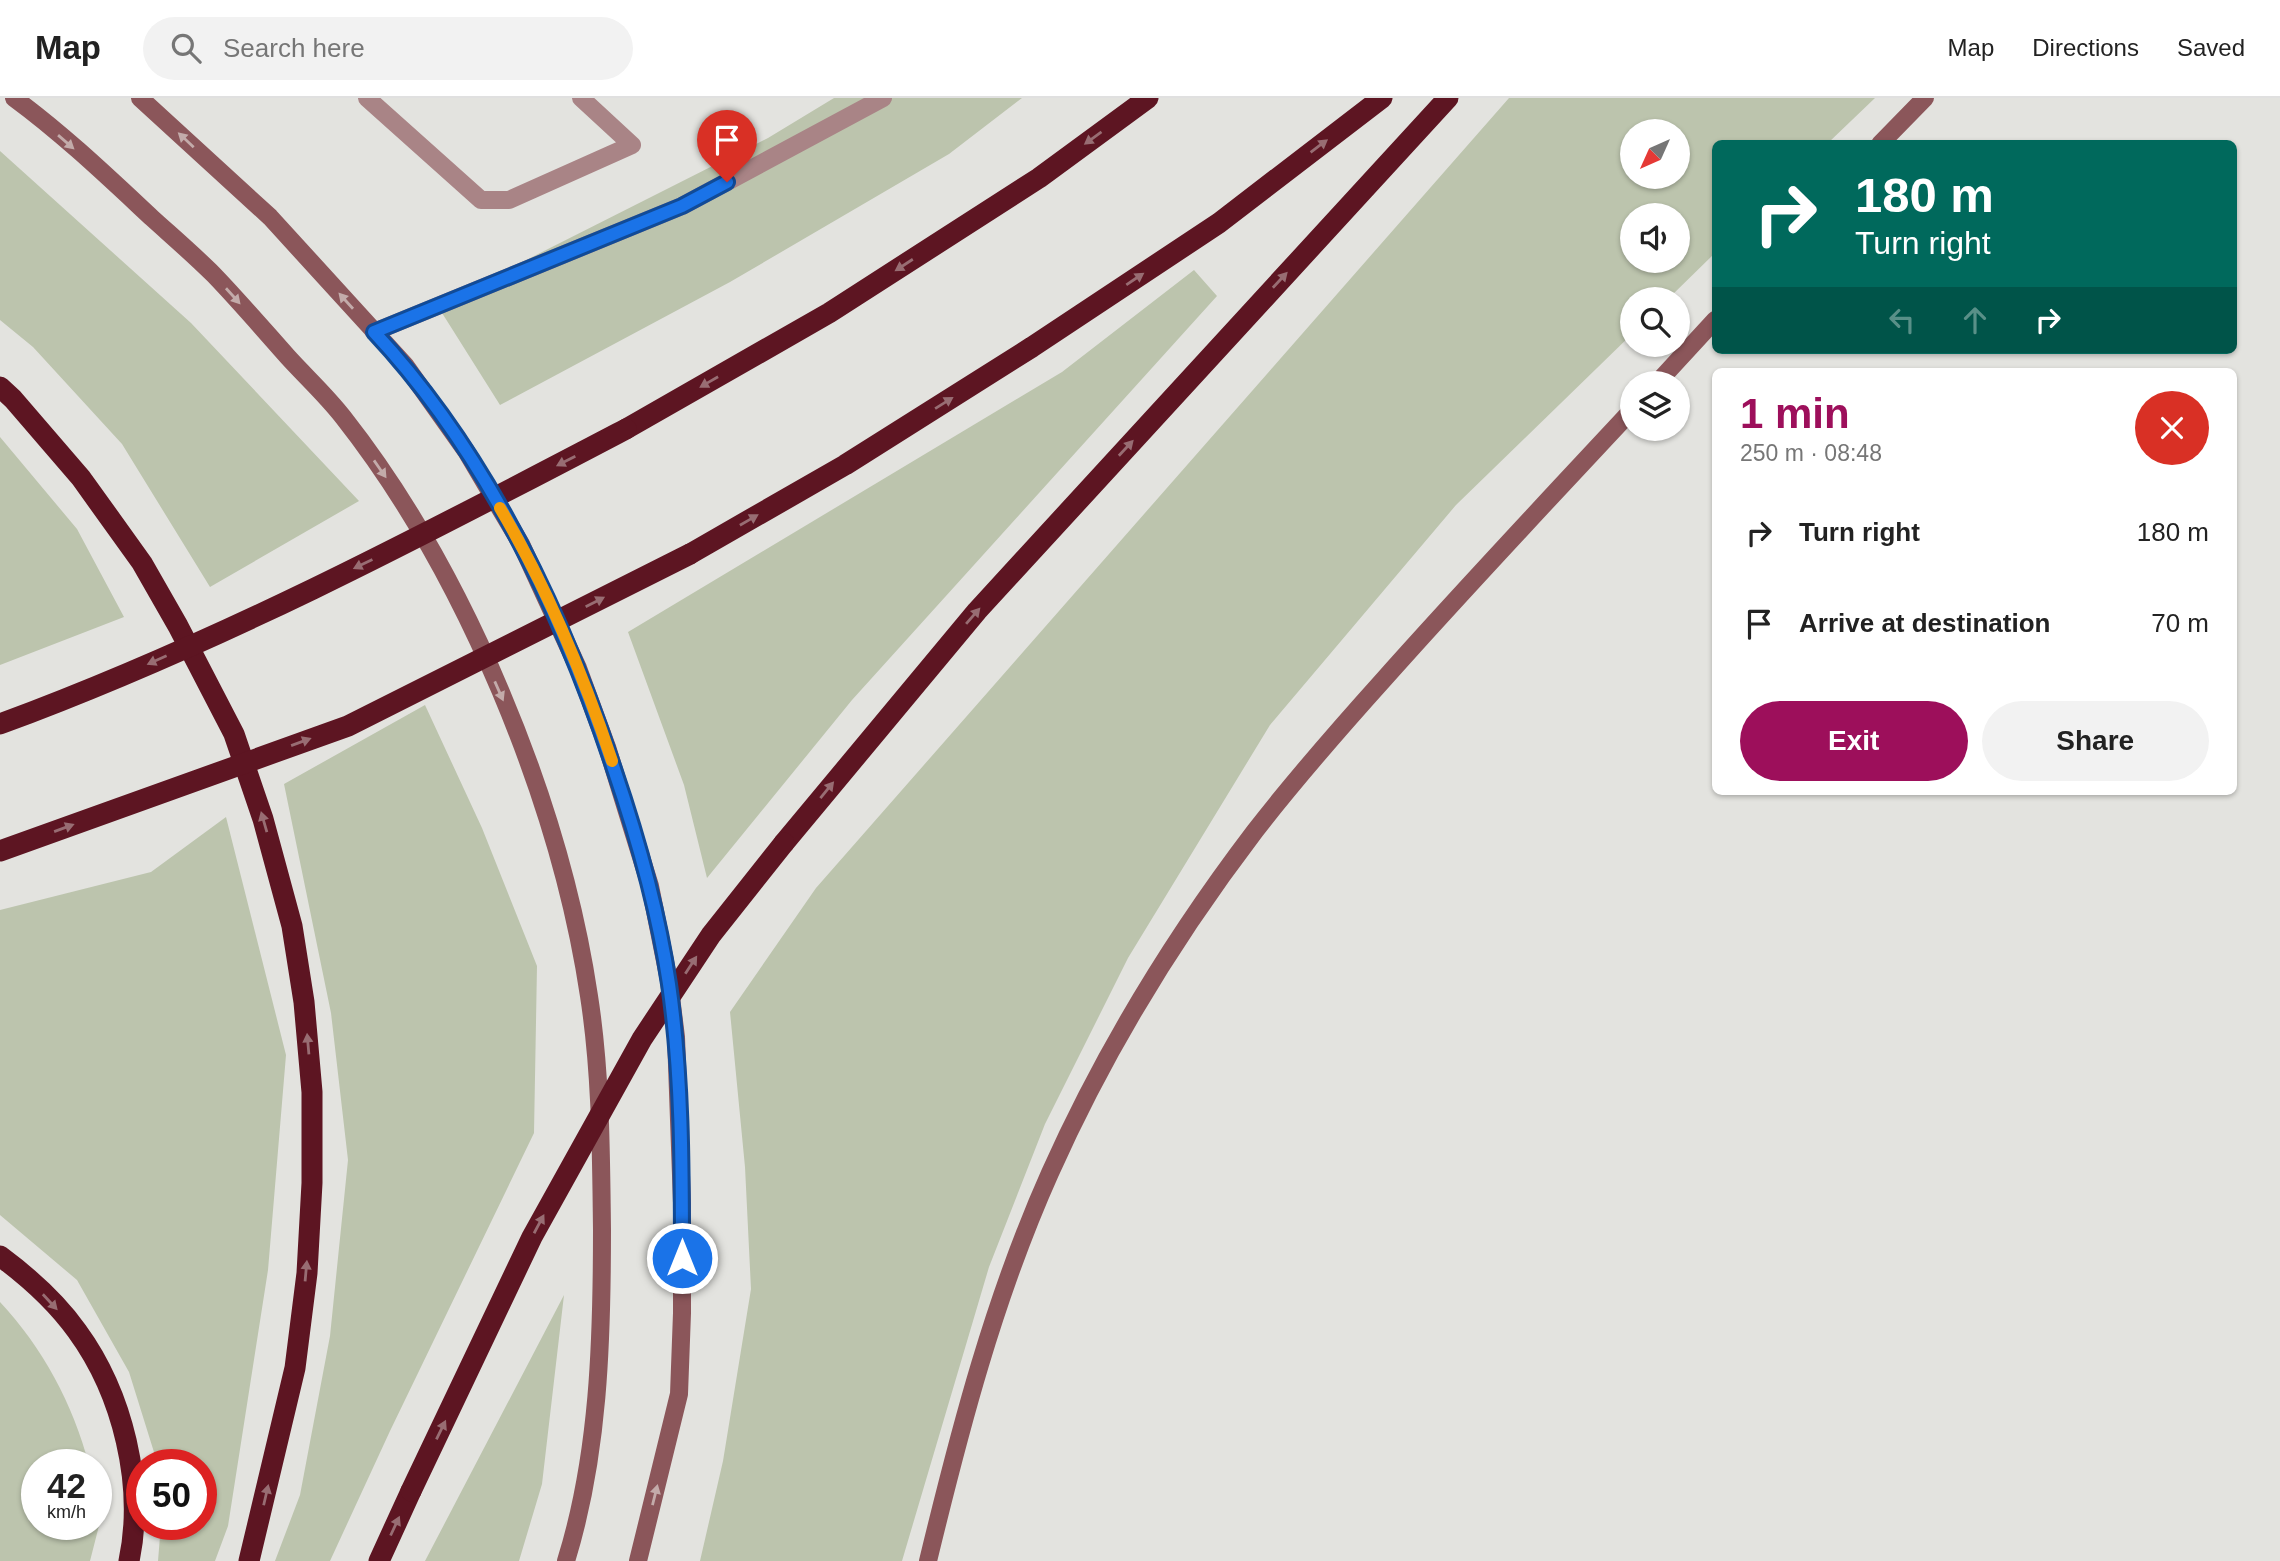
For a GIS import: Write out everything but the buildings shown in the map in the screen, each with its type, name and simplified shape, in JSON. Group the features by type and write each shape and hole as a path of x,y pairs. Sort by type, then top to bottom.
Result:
{"highway":[{"path":"0,724 78,695 243,623 424,534 626,429 829,313 1039,178 1148,98"},
{"path":"0,851 348,726 690,554 845,465 1032,347 1219,223 1382,98"},
{"path":"379,1561 532,1237 642,1039 711,935 976,611 1448,98"},
{"path":"0,387 81,478 142,563 178,626 234,734 263,819 292,926 304,1002 312,1092 312,1183 307,1260 295,1368 248,1561"},
{"path":"0,1256 43,1294 77,1331 103,1377 124,1431 135,1484 135,1535 129,1561"}],"main road":[{"path":"14,98 112,181 213,274 342,416 398,495 449,582 503,699 551,833 571,905 596,1043 602,1204 602,1311 598,1386 589,1456 573,1539 566,1561"},
{"path":"140,98 270,217 405,365 466,451 521,544 578,668 628,810 650,886 669,981 676,1037 682,1203 679,1394 638,1561"},
{"path":"1884,140 1925,98"},
{"path":"1668,371 1712,323"},
{"path":"928,1561 981,1355 1016,1255 1051,1172 1095,1083 1141,1000 1197,912 1255,830 1328,741 1620,423"}],"lane":[{"path":"367,98 481,200 509,201 632,145 581,98"},
{"path":"374,332 682,206 883,98"}],"green space":[{"path":"834,98 1022,98 949,154 730,282 500,405 437,305 768,138"},
{"path":"1509,98 1875,98 1831,140 1712,140 1712,256 1680,287 1620,287 1620,346 1456,505 1270,725 1128,958 1045,1124 989,1267 902,1561 700,1561 723,1461 751,1289 745,1167 730,1012 816,888"},
{"path":"0,151 191,323 359,501 210,587 122,444 33,347 0,320"},
{"path":"1194,270 1217,296 852,700 707,878 684,785 628,632 1062,372"},
{"path":"0,437 77,529 124,617 0,665"},
{"path":"425,705 482,828 537,966 534,1133 330,1561 275,1561 300,1495 330,1336 348,1160 331,1013 284,784"},
{"path":"226,817 286,1055 268,1270 228,1526 215,1561 158,1561 160,1540 217,1540 217,1449 153,1449 129,1372 77,1280 0,1215 0,910 151,872"},
{"path":"564,1295 542,1484 519,1561 425,1561"},
{"path":"0,1302 30,1338 55,1378 84,1449 21,1449 21,1540 95,1540 90,1561 0,1561"}],"slow traffic":[{"path":"500,508 521,544 578,668 612,761"}],"route":[{"path":"682,1258 676,1037 669,981 650,886 628,810 578,668 521,544 466,451 405,365 374,332 682,206 727,182"}]}
